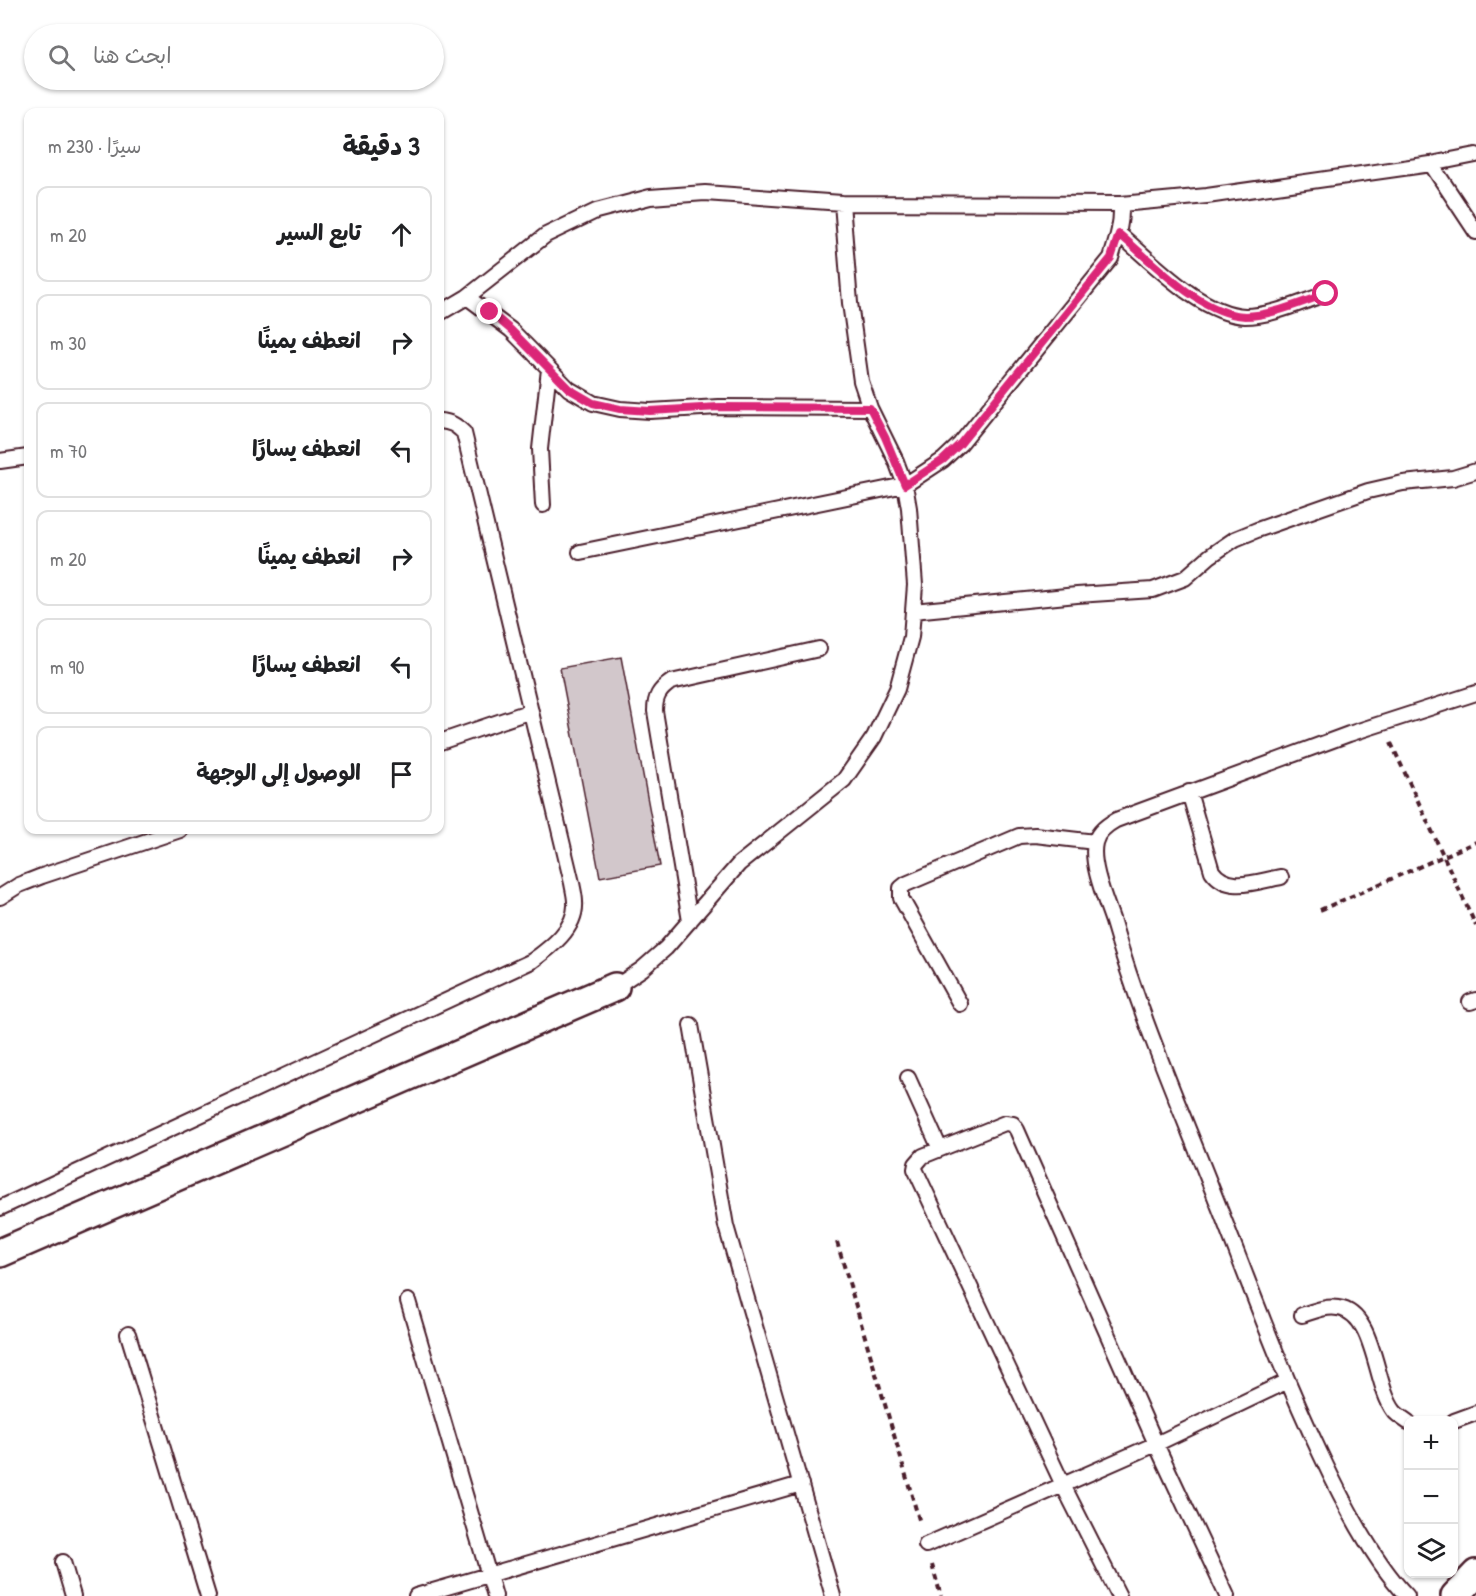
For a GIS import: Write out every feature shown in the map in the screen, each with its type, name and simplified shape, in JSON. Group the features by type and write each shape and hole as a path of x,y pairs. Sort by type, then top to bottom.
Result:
{"street":[{"path":"0,1253 615,987"},
{"path":"1455,1596 1476,1574"}],"lane":[{"path":"444,311 467,297 546,235 596,211 650,196 705,193 842,203 1120,204 1207,196 1431,164 1476,155"},
{"path":"1431,164 1476,232"},
{"path":"615,987 642,969 666,948 739,864 844,780 874,737 897,689 911,638 915,585 909,508 905,485 870,408 861,381 846,263 842,203"},
{"path":"580,552 905,485 943,460 967,435 1111,258 1122,219 1120,204"},
{"path":"1119,234 1200,302 1222,312 1246,316 1270,312 1326,294"},
{"path":"467,297 511,330 569,389 593,403 620,409 650,411 769,406 870,408"},
{"path":"543,504 540,449 549,369"},
{"path":"0,1208 532,961 555,944 570,923 576,904 464,433 457,426 444,422"},
{"path":"0,460 24,457"},
{"path":"913,611 1153,590 1185,578 1235,539 1257,530 1368,491 1403,483 1453,478 1476,471"},
{"path":"690,921 655,711 655,699 661,689 671,682 819,649"},
{"path":"1407,1596 1393,1582 1354,1520 1320,1455 1288,1381 1152,1040 1121,951 1098,871 1095,842 1103,828 1116,820 1302,750 1476,693"},
{"path":"444,741 531,711"},
{"path":"1189,792 1212,871 1218,880 1228,884 1239,884 1281,877"},
{"path":"0,897 30,880 168,834"},
{"path":"960,1004 901,898 902,888 917,879 1019,836 1035,835 1095,842"},
{"path":"691,1025 726,1226 833,1596"},
{"path":"908,1078 940,1149"},
{"path":"1119,1596 1063,1485 917,1175 918,1160 1009,1122 1016,1126 1156,1444 1227,1596"},
{"path":"408,1301 495,1596"},
{"path":"1302,1315 1327,1308 1341,1308 1356,1316 1366,1333 1386,1394 1394,1411 1404,1419"},
{"path":"128,1334 208,1596"},
{"path":"926,1545 1156,1444 1288,1381"},
{"path":"1458,1419 1476,1413"},
{"path":"416,1596 801,1484"},
{"path":"63,1562 73,1596"}],"path":[{"path":"1382,723 1476,926"},
{"path":"1320,910 1476,842"},
{"path":"837,1242 941,1596"}],"building":[{"path":"621,657 660,866 600,877 560,668"}],"route":[{"path":"490,312 531,349 569,389 593,403 620,409 650,411 769,406 870,408 905,485 925,474 943,460 975,427 1111,258 1119,234 1200,302 1222,312 1246,316 1270,312 1326,294"}]}
